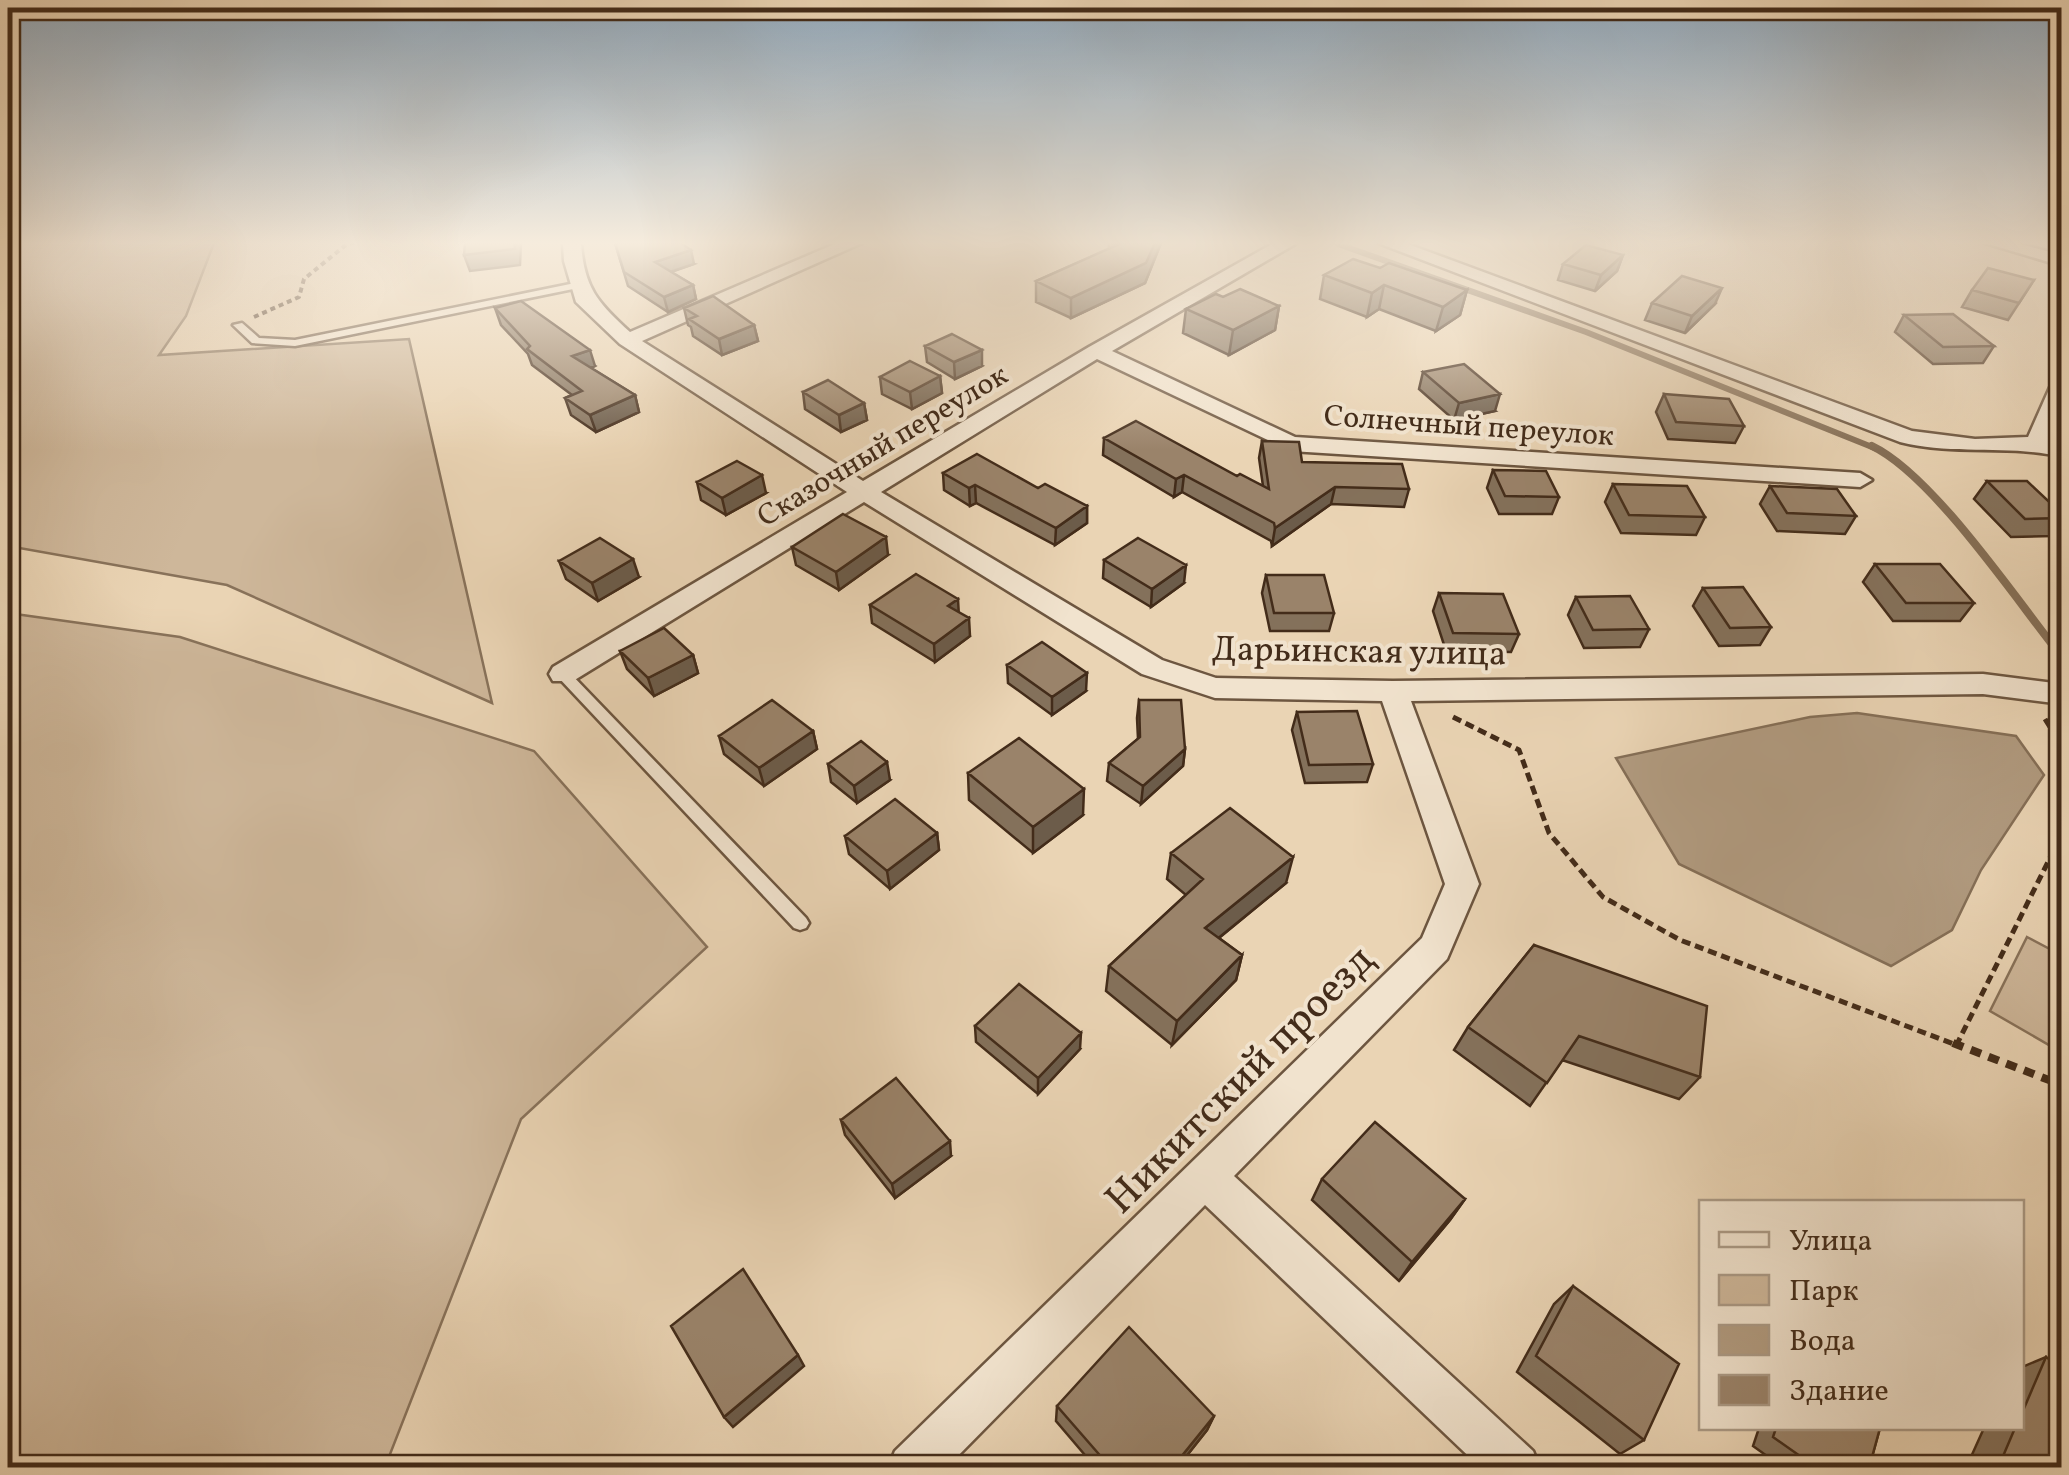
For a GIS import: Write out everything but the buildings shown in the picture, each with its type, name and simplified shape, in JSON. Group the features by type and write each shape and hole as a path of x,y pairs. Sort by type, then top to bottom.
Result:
{"street":[{"name":"Дарьинская улица","path":"597,312 627,340 863,491 1152,667 1214,688 1393,691 1983,684 2062,694"},
{"path":"627,340 693,312"},
{"name":"Сказочный переулок","path":"563,674 1166,312"},
{"path":"1569,312 1908,438 1974,446 2037,444 2062,450"},
{"name":"Солнечный переулок","path":"1096,351 1292,444 1860,480"},
{"path":"2037,444 2062,385"},
{"name":"Никитский проезд","path":"912,1468 1435,948 1462,884 1393,691"},
{"path":"1206,1178 1516,1468"}],"lane":[{"path":"238,325 256,341 295,343 448,312"},
{"path":"563,674 800,923"}],"path":[{"path":"238,325 266,312"},
{"path":"1438,690 1444,712 1518,750 1549,833 1604,897 1680,940 1955,1048 2062,1085"},
{"path":"1955,1048 2062,834"}],"green space":[{"path":"8,312 188,312 159,355 409,339 492,703 227,585 8,546"},
{"path":"8,613 180,637 534,751 707,947 521,1119 385,1467 8,1467"},
{"path":"2027,937 2061,955 2061,1052 1990,1011"}],"water":[{"path":"1857,713 2016,736 2044,775 1981,870 1952,930 1891,966 1679,864 1616,758 1810,717"}],"waterway":[{"path":"1529,312 1876,449"},
{"path":"1872,446 1876,449"},
{"path":"1876,449 1921,483 1947,511 2062,657"}]}
